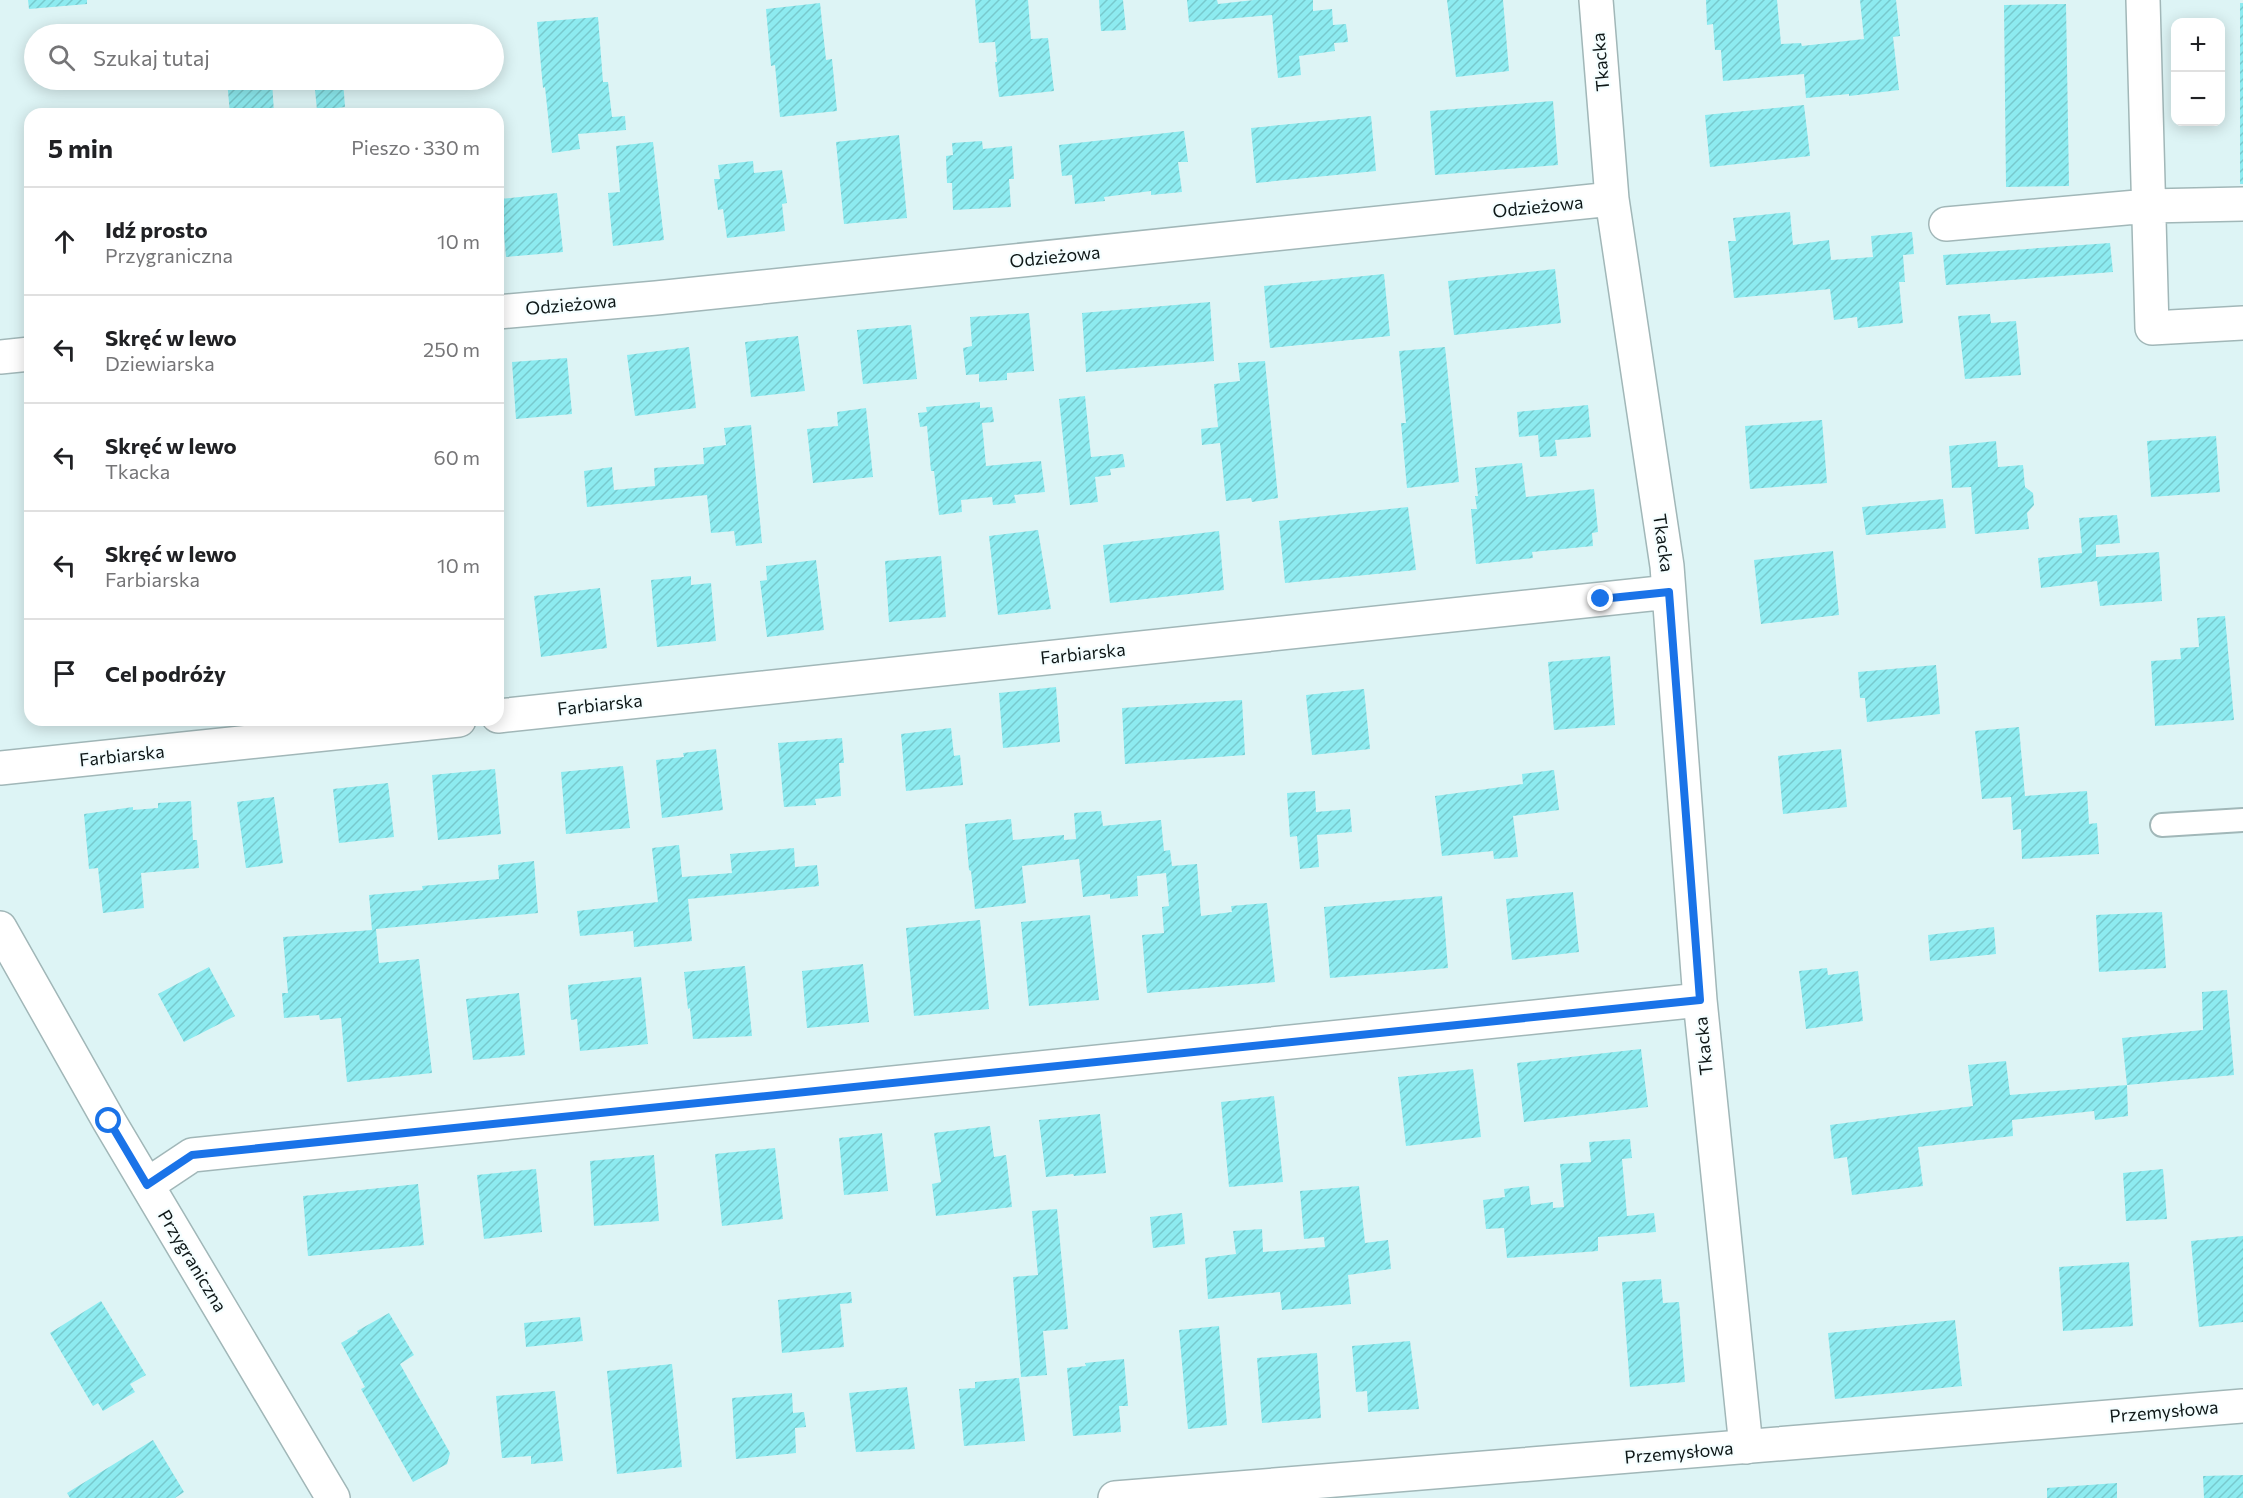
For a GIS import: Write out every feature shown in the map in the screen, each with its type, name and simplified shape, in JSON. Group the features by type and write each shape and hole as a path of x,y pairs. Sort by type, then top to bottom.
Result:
{"street":[{"name":"Tkacka","path":"1596,0 1612,199 1667,566 1700,1000 1746,1447"},
{"path":"2143,0 2152,328 2243,323"},
{"name":"Odzieżowa","path":"504,311 656,298 1612,199"},
{"path":"1946,224 2148,206 2243,204"},
{"path":"0,357 24,355"},
{"name":"Farbiarska","path":"504,715 1669,592"},
{"name":"Farbiarska","path":"0,768 402,726"},
{"name":"Przygraniczna","path":"0,928 147,1185 333,1498"},
{"path":"147,1185 192,1155 1700,1000"},
{"name":"Przemysłowa","path":"1116,1498 2243,1406"}],"lane":[{"path":"2162,825 2243,820"}],"building":[{"path":"28,0 87,0 87,4 29,9"},
{"path":"975,0 1028,0 1031,39 1048,38 1054,91 999,97 995,42 979,43"},
{"path":"1099,0 1123,0 1126,30 1101,31"},
{"path":"1187,0 1217,0 1218,4 1254,0 1313,0 1313,11 1332,9 1333,25 1346,24 1348,42 1334,43 1335,51 1299,56 1301,75 1278,78 1272,15 1189,22"},
{"path":"1447,0 1503,0 1509,71 1456,77"},
{"path":"1706,0 1777,0 1781,44 1801,43 1802,46 1864,39 1860,0 1896,0 1900,36 1893,37 1899,90 1806,98 1804,74 1723,81 1721,50 1715,50 1713,24 1707,25"},
{"path":"820,3 826,60 832,59 837,111 780,117 775,65 771,66 766,9"},
{"path":"2240,3 2243,3 2243,184 2240,184"},
{"path":"2066,4 2069,186 2006,187 2004,5"},
{"path":"598,17 603,82 608,82 612,117 625,116 626,130 578,134 580,149 552,153 537,22"},
{"path":"228,90 273,90 274,108 229,108"},
{"path":"315,90 344,90 345,107 317,108"},
{"path":"1553,101 1558,165 1435,175 1430,111"},
{"path":"1804,105 1810,156 1710,167 1705,115"},
{"path":"1371,116 1376,171 1256,183 1251,128"},
{"path":"1184,131 1188,162 1178,162 1182,192 1151,195 1151,191 1104,197 1105,201 1075,204 1072,175 1062,176 1059,145"},
{"path":"899,135 907,218 844,224 836,142"},
{"path":"982,141 983,149 1012,146 1014,179 1009,179 1011,207 953,210 952,183 947,183 946,156 953,155 952,143"},
{"path":"653,142 664,240 613,246 608,193 620,192 616,146"},
{"path":"753,161 754,173 782,170 787,203 782,204 785,231 727,238 723,209 718,210 714,179 720,179 718,165"},
{"path":"557,193 563,252 506,257 504,199"},
{"path":"1790,212 1793,245 1829,240 1831,260 1873,257 1871,236 1912,232 1914,254 1903,255 1905,282 1899,282 1903,323 1858,328 1857,317 1834,320 1830,289 1734,298 1728,241 1736,241 1733,218"},
{"path":"2110,243 2113,272 1946,285 1943,255"},
{"path":"1555,269 1561,323 1454,335 1448,281"},
{"path":"1384,274 1390,336 1270,348 1264,286"},
{"path":"1210,302 1214,361 1086,372 1082,313"},
{"path":"1029,313 1034,371 1007,373 1007,380 979,382 979,374 966,375 963,348 972,346 970,317"},
{"path":"1990,314 1991,323 2016,321 2021,375 1965,379 1958,316"},
{"path":"911,325 917,379 863,384 857,330"},
{"path":"798,336 805,391 751,397 745,342"},
{"path":"689,347 696,408 635,416 627,355"},
{"path":"1445,347 1459,482 1407,488 1401,423 1406,423 1399,351"},
{"path":"567,358 572,414 516,419 512,362"},
{"path":"1265,361 1278,498 1252,502 1251,498 1226,501 1220,443 1202,445 1201,429 1218,427 1214,384 1240,381 1238,363"},
{"path":"1085,396 1091,457 1123,454 1125,467 1110,469 1111,475 1095,477 1098,502 1070,505 1059,399"},
{"path":"980,402 980,408 992,407 994,422 982,423 986,466 1041,461 1045,492 1014,495 1016,503 993,505 992,497 961,500 962,512 939,515 934,471 931,471 927,426 920,427 918,413 927,412 926,407"},
{"path":"1588,405 1591,437 1555,440 1557,456 1540,457 1538,435 1519,437 1517,412"},
{"path":"866,408 873,477 813,483 807,429 838,426 837,412"},
{"path":"1822,420 1827,483 1750,489 1745,426"},
{"path":"751,425 762,543 736,546 734,531 711,533 707,495 587,507 584,471 612,467 614,490 655,486 654,468 704,464 703,448 726,445 724,428"},
{"path":"2216,436 2220,492 2151,497 2147,441"},
{"path":"1996,441 1998,467 2023,465 2025,487 2033,493 2034,505 2027,513 2029,529 1975,534 1971,487 1952,488 1949,446"},
{"path":"1522,463 1526,497 1594,489 1598,532 1592,533 1593,546 1532,552 1533,558 1476,564 1471,509 1477,509 1475,468"},
{"path":"1943,499 1946,528 1866,535 1862,507"},
{"path":"1408,507 1416,570 1285,583 1279,521"},
{"path":"2117,515 2120,543 2096,545 2096,557 2159,552 2162,601 2100,606 2097,581 2041,588 2038,558 2082,553 2079,518"},
{"path":"1038,530 1051,609 998,615 989,536"},
{"path":"1219,531 1224,590 1110,603 1103,545"},
{"path":"1833,551 1839,615 1761,624 1754,560"},
{"path":"941,556 946,617 889,622 885,561"},
{"path":"816,560 824,630 767,637 760,581 767,580 766,566"},
{"path":"691,576 691,585 711,583 716,641 657,647 651,580"},
{"path":"600,588 607,648 541,657 534,596"},
{"path":"2225,616 2234,720 2155,726 2151,661 2181,659 2180,648 2199,647 2197,618"},
{"path":"1610,656 1615,725 1554,730 1548,662"},
{"path":"1936,665 1940,714 1867,722 1865,698 1860,698 1858,672"},
{"path":"1056,687 1060,742 1003,748 999,693"},
{"path":"1364,689 1370,749 1312,755 1306,695"},
{"path":"1242,700 1245,755 1125,764 1122,708"},
{"path":"2019,727 2025,796 2087,791 2089,824 2097,823 2099,854 2022,859 2021,829 2013,830 2011,797 1982,799 1975,731"},
{"path":"951,728 954,756 960,755 963,785 906,791 901,734"},
{"path":"842,738 844,763 839,763 841,796 815,799 816,805 784,807 778,743"},
{"path":"716,749 723,810 662,818 656,760 684,757 683,753"},
{"path":"1841,749 1847,807 1783,814 1778,756"},
{"path":"623,766 630,828 566,834 561,772"},
{"path":"495,769 501,834 438,840 432,775"},
{"path":"1554,770 1559,810 1513,816 1518,857 1494,859 1493,851 1442,856 1435,796 1523,784 1522,774"},
{"path":"388,783 394,837 339,843 333,789"},
{"path":"1315,791 1316,812 1350,809 1352,832 1317,835 1319,867 1300,869 1297,836 1290,837 1287,793"},
{"path":"274,797 283,863 246,868 237,802"},
{"path":"191,801 193,840 197,840 199,868 141,873 144,908 103,913 98,868 89,869 84,814 133,807 133,810 158,808 158,803"},
{"path":"1101,811 1103,826 1161,820 1164,851 1170,850 1172,866 1197,864 1201,916 1232,912 1231,906 1267,903 1275,982 1147,993 1142,935 1164,933 1162,907 1169,906 1166,873 1137,876 1138,896 1110,899 1110,894 1083,897 1079,859 1022,866 1026,903 975,909 965,824 1011,819 1013,840 1064,835 1064,840 1076,839 1074,813"},
{"path":"679,845 682,877 732,873 730,854 794,848 795,867 817,865 819,886 688,899 692,941 634,947 633,931 580,936 577,911 658,902 652,848"},
{"path":"534,861 538,913 376,929 379,963 419,959 432,1073 347,1082 341,1018 320,1020 319,1015 284,1018 282,993 288,993 283,937 372,930 369,895 423,890 422,886 499,879 498,865"},
{"path":"1573,892 1579,952 1512,960 1506,899"},
{"path":"1442,896 1448,968 1330,978 1324,907"},
{"path":"2162,912 2166,968 2099,972 2096,915"},
{"path":"1090,915 1099,1000 1029,1006 1021,922"},
{"path":"980,920 989,1009 914,1016 906,928"},
{"path":"1994,927 1996,954 1930,961 1928,935"},
{"path":"863,964 869,1022 807,1028 802,971"},
{"path":"745,966 752,1036 693,1039 684,972"},
{"path":"209,967 235,1016 184,1042 158,994"},
{"path":"1827,968 1828,975 1858,971 1863,1021 1806,1029 1799,971"},
{"path":"641,977 648,1044 580,1051 577,1019 571,1020 568,985"},
{"path":"2227,990 2234,1075 2127,1085 2122,1038 2203,1030 2202,992"},
{"path":"519,993 525,1055 473,1060 466,999"},
{"path":"1641,1049 1648,1107 1524,1122 1517,1063"},
{"path":"2006,1061 2010,1095 2127,1085 2128,1116 2095,1120 2094,1111 2012,1120 2013,1136 1918,1147 1923,1186 1852,1195 1847,1157 1834,1159 1830,1125 1973,1106 1968,1065"},
{"path":"1473,1069 1481,1137 1406,1146 1398,1077"},
{"path":"1274,1096 1283,1182 1229,1187 1221,1102"},
{"path":"1100,1114 1106,1173 1046,1177 1039,1120"},
{"path":"990,1126 994,1157 1006,1155 1012,1207 936,1216 932,1184 941,1182 934,1133"},
{"path":"882,1133 888,1191 844,1195 839,1138"},
{"path":"1630,1139 1632,1158 1622,1159 1627,1216 1654,1213 1656,1232 1598,1237 1598,1251 1507,1258 1504,1228 1486,1229 1483,1200 1505,1197 1504,1189 1529,1186 1531,1205 1553,1202 1553,1208 1564,1207 1560,1164 1591,1162 1589,1142"},
{"path":"775,1148 783,1219 722,1226 715,1154"},
{"path":"654,1155 659,1221 594,1226 590,1161"},
{"path":"536,1169 542,1232 484,1239 477,1175"},
{"path":"2163,1169 2167,1219 2126,1221 2123,1173"},
{"path":"418,1184 424,1245 308,1256 303,1196"},
{"path":"1359,1186 1365,1243 1388,1240 1391,1269 1348,1275 1351,1304 1282,1310 1280,1292 1208,1299 1205,1258 1236,1254 1233,1231 1262,1229 1263,1252 1325,1247 1324,1237 1304,1239 1300,1191"},
{"path":"1057,1209 1068,1329 1043,1331 1047,1375 1021,1377 1013,1277 1038,1275 1032,1211"},
{"path":"1182,1213 1185,1244 1153,1248 1150,1217"},
{"path":"2243,1236 2243,1322 2199,1327 2191,1241"},
{"path":"2129,1262 2133,1326 2063,1331 2059,1267"},
{"path":"1661,1279 1663,1303 1679,1302 1685,1382 1630,1387 1622,1282"},
{"path":"851,1292 852,1303 840,1304 844,1347 782,1353 778,1300"},
{"path":"101,1301 146,1375 130,1384 135,1392 103,1411 98,1403 93,1406 50,1333"},
{"path":"389,1313 414,1355 400,1364 450,1453 447,1464 413,1482 361,1389 365,1387 341,1343"},
{"path":"580,1317 583,1341 526,1347 524,1323"},
{"path":"1955,1320 1962,1386 1835,1399 1828,1333"},
{"path":"1219,1326 1227,1425 1188,1429 1179,1330"},
{"path":"1410,1341 1419,1409 1368,1412 1367,1391 1356,1392 1352,1346"},
{"path":"1317,1353 1321,1418 1262,1423 1257,1358"},
{"path":"1124,1359 1128,1406 1119,1406 1121,1432 1073,1436 1067,1368 1086,1366 1085,1363"},
{"path":"672,1364 682,1467 617,1474 607,1371"},
{"path":"1019,1378 1025,1441 964,1446 959,1389 975,1388 975,1382"},
{"path":"907,1387 915,1449 856,1452 849,1393"},
{"path":"555,1391 563,1461 531,1464 531,1456 502,1458 496,1396"},
{"path":"792,1393 793,1413 804,1412 806,1427 795,1428 796,1453 736,1459 732,1398"},
{"path":"153,1440 184,1492 175,1498 70,1498 67,1493"},
{"path":"2243,1475 2243,1498 2204,1498 2203,1476"},
{"path":"2117,1483 2117,1498 2047,1498 2047,1488"}],"route":[{"path":"109,1121 147,1185 192,1155 1700,1000 1669,592 1601,599"}]}
